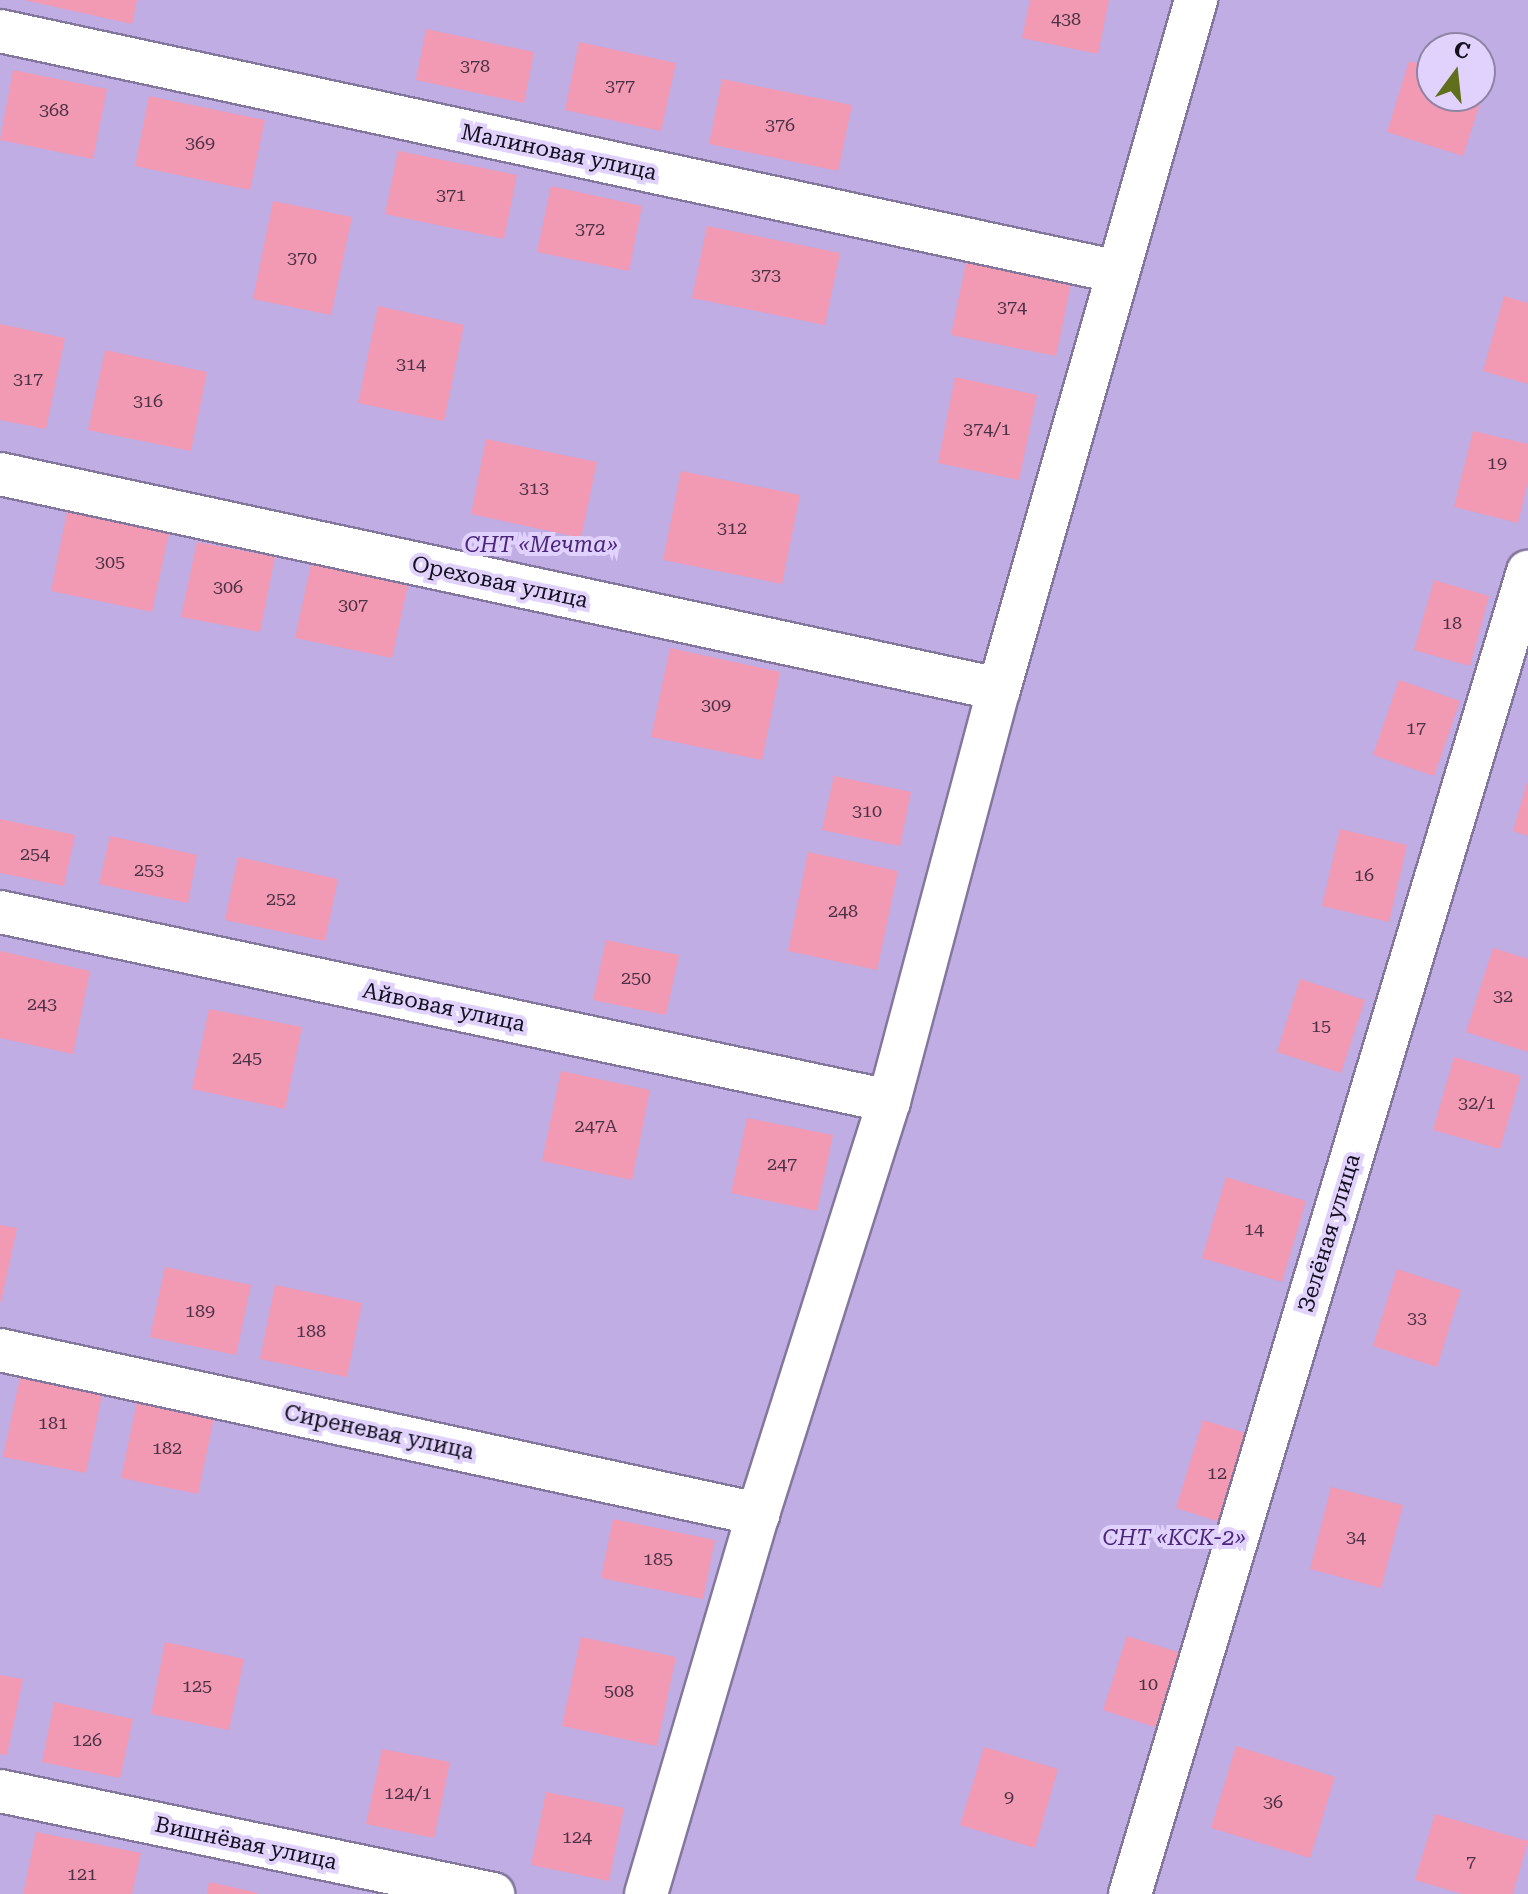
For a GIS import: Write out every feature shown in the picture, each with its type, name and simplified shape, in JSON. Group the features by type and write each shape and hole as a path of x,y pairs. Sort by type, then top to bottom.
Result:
{"street":[{"path":"646,1894 758,1514 889,1101 999,689 1196,0"},
{"name":"Малиновая улица","path":"0,31 1118,272"},
{"name":"Ореховая улица","path":"0,474 999,689"},
{"name":"Зелёная улица","path":"1130,1894 1528,572"},
{"name":"Айвовая улица","path":"0,912 889,1101"},
{"name":"Сиреневая улица","path":"0,1350 758,1514"},
{"name":"Вишнёвая улица","path":"0,1791 493,1894"}],"green space":[{"name":"СНТ «Мечта»","path":"0,0 1528,0 1528,1894 0,1894"}],"building":[{"path":"24,0 137,0 132,24"},
{"path":"1030,0 1109,0 1098,54 1022,38"},
{"path":"426,29 534,52 524,103 416,80"},
{"path":"579,42 676,63 661,131 565,110"},
{"path":"1409,61 1416,63 1416,112 1477,112 1463,156 1387,132"},
{"path":"13,70 107,89 93,159 0,140"},
{"path":"722,79 852,105 838,171 709,144"},
{"path":"149,96 265,120 250,190 135,166"},
{"path":"398,151 517,175 504,239 385,214"},
{"path":"551,186 642,206 629,271 537,252"},
{"path":"273,201 352,217 331,315 253,299"},
{"path":"707,226 840,253 825,325 692,298"},
{"path":"967,258 1072,279 1056,356 951,335"},
{"path":"1504,296 1528,303 1528,384 1483,371"},
{"path":"378,306 464,325 444,421 358,403"},
{"path":"0,324 65,338 46,429 0,420"},
{"path":"105,350 207,372 191,451 88,430"},
{"path":"955,377 1037,395 1019,480 938,463"},
{"path":"1473,431 1528,444 1528,481 1518,523 1454,507"},
{"path":"486,439 597,462 581,538 471,514"},
{"path":"681,471 800,495 782,584 663,560"},
{"path":"67,512 169,533 152,612 51,591"},
{"path":"197,542 275,557 260,632 181,617"},
{"path":"314,551 411,571 392,658 295,638"},
{"path":"1434,580 1489,596 1470,666 1414,650"},
{"path":"670,648 780,672 762,760 651,737"},
{"path":"1399,680 1460,701 1434,776 1373,755"},
{"path":"834,776 911,792 900,846 822,830"},
{"path":"1528,783 1528,836 1513,831"},
{"path":"0,819 75,835 64,886 0,873"},
{"path":"1340,829 1407,845 1389,922 1322,906"},
{"path":"110,836 197,855 188,903 99,884"},
{"path":"808,852 898,871 877,970 788,951"},
{"path":"238,857 338,879 325,941 225,920"},
{"path":"606,940 679,955 666,1015 593,1000"},
{"path":"1493,948 1528,959 1528,1052 1466,1032"},
{"path":"0,951 90,971 73,1054 0,1038"},
{"path":"1300,979 1365,1000 1341,1073 1277,1052"},
{"path":"209,1009 302,1027 285,1109 192,1089"},
{"path":"1454,1057 1521,1076 1500,1149 1433,1130"},
{"path":"561,1071 650,1090 632,1180 542,1161"},
{"path":"747,1118 833,1135 817,1211 731,1193"},
{"path":"1226,1177 1306,1201 1282,1282 1202,1258"},
{"path":"0,1225 17,1228 1,1302 0,1302"},
{"path":"165,1267 251,1285 236,1355 150,1337"},
{"path":"1397,1269 1461,1290 1437,1367 1373,1346"},
{"path":"275,1285 362,1303 347,1377 260,1359"},
{"path":"21,1373 103,1390 86,1473 3,1457"},
{"path":"137,1402 214,1418 198,1494 121,1478"},
{"path":"1203,1420 1259,1437 1232,1526 1176,1508"},
{"path":"1331,1487 1403,1505 1381,1588 1310,1569"},
{"path":"613,1519 715,1540 703,1599 601,1578"},
{"path":"1127,1636 1194,1657 1170,1732 1103,1710"},
{"path":"581,1637 676,1657 657,1746 562,1726"},
{"path":"165,1642 244,1659 229,1730 151,1714"},
{"path":"0,1675 23,1679 7,1755 0,1754"},
{"path":"54,1702 133,1719 120,1778 42,1762"},
{"path":"1236,1746 1335,1777 1310,1858 1211,1828"},
{"path":"984,1747 1058,1769 1035,1848 960,1825"},
{"path":"382,1749 450,1762 434,1838 366,1824"},
{"path":"546,1792 624,1808 609,1881 531,1865"},
{"path":"1435,1814 1528,1841 1513,1894 1462,1894 1415,1880"},
{"path":"36,1832 141,1853 132,1894 23,1894"},
{"path":"209,1882 258,1893 258,1894 207,1894"}],"park label":[{"name":"СНТ «КСК-2»","path":"1174,1538"}]}
